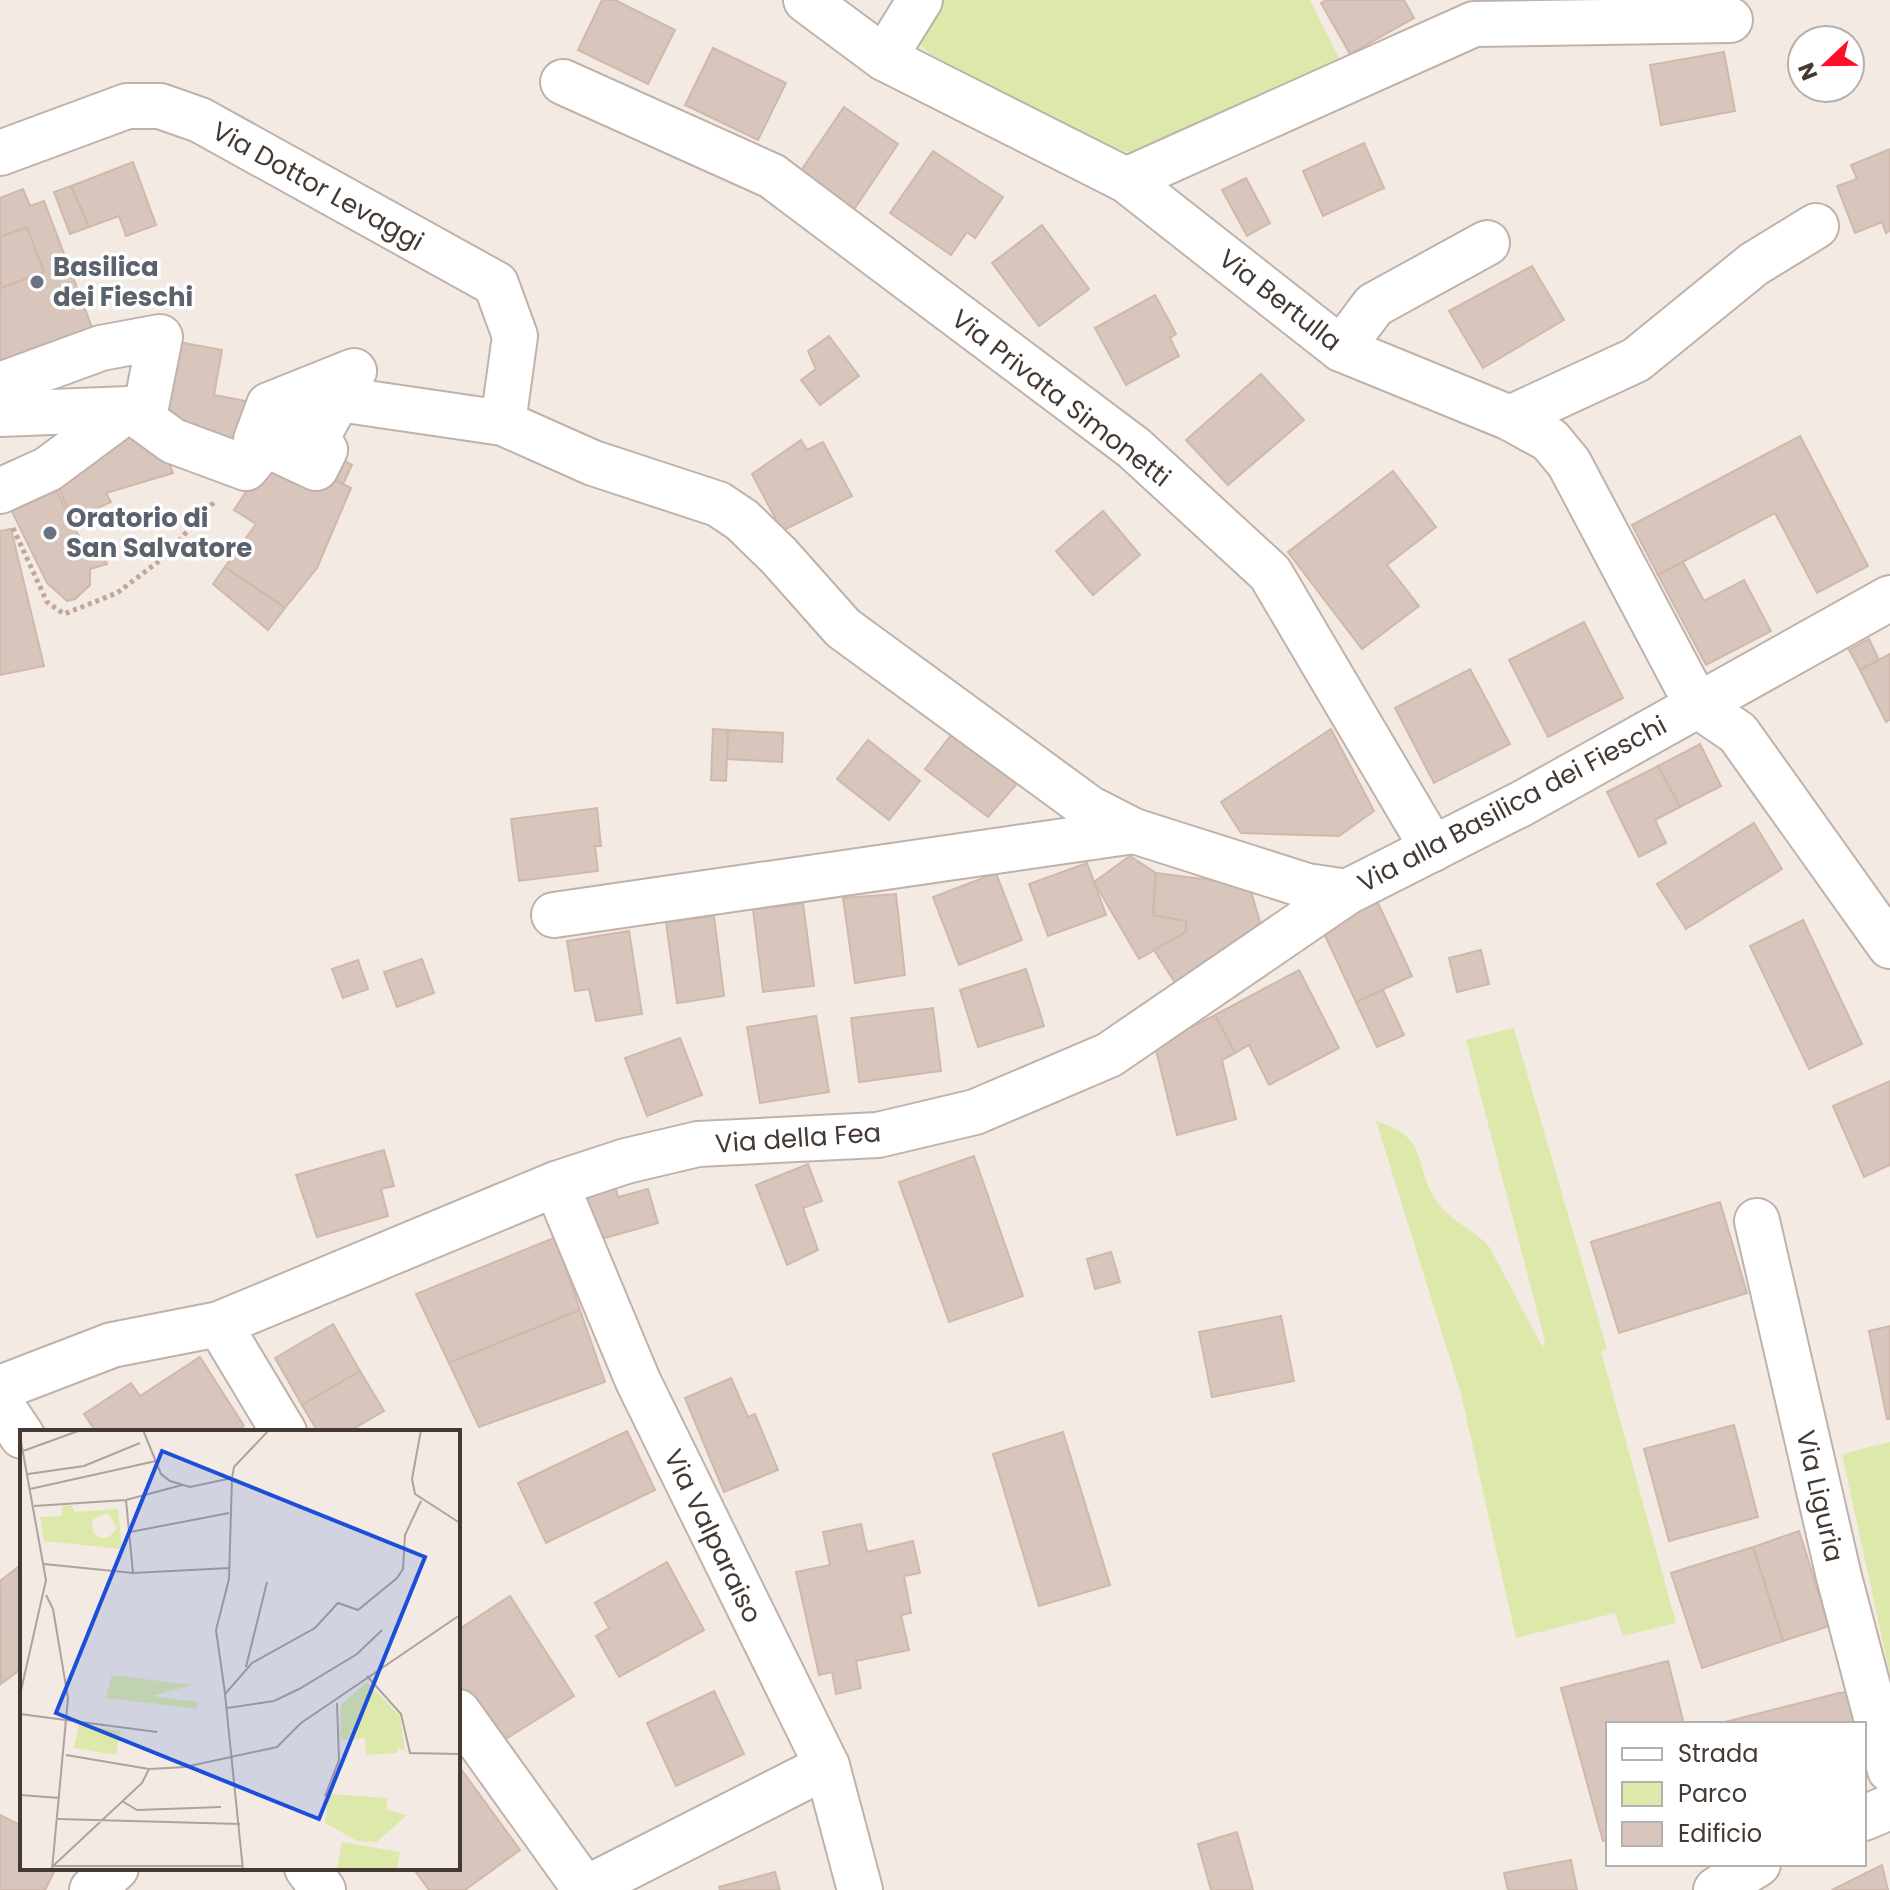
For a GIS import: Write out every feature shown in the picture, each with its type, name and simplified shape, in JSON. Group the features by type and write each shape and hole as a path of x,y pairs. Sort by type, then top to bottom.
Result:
{"street":[{"name":"Via Bertulla","path":"806,0 884,58 1126,180 1341,349 1510,418 1550,440 1569,463 1697,705"},
{"path":"884,58 920,0"},
{"path":"1126,180 1474,24 1730,20"},
{"name":"Via Privata Simonetti","path":"563,82 772,176 1134,448 1270,573 1433,849"},
{"name":"Via Dottor Levaggi","path":"0,153 127,106 160,106 200,120 496,284 515,336 503,423"},
{"path":"1510,418 1636,360 1754,264 1816,226"},
{"path":"1341,349 1374,305 1487,243"},
{"path":"0,385 101,348 160,337 146,407 0,414"},
{"name":"Via alla Basilica dei Fieschi","path":"256,456 339,399 503,423 593,463 718,504 742,520 779,556 843,628 1089,808 1134,831 1307,886 1347,892 1433,849 1697,705 1738,733 1890,946"},
{"path":"129,409 173,441 256,456"},
{"path":"2,503 129,409"},
{"path":"1697,705 1890,598"},
{"path":"554,915 1134,831"},
{"name":"Via della Fea","path":"0,1388 112,1345 219,1324 556,1184 626,1161 698,1144 878,1135 975,1112 1109,1055 1347,892"},
{"name":"Via Valparaiso","path":"556,1184 638,1381 827,1766 860,1890"},
{"name":"Via Liguria","path":"1757,1221 1839,1577 1890,1770"},
{"path":"219,1324 283,1430"},
{"path":"0,1403 20,1433"},
{"path":"460,1715 584,1890 827,1766"},
{"path":"1866,1817 1890,1807"},
{"path":"1716,1890 1755,1866"},
{"path":"92,1890 114,1870"},
{"path":"308,1870 323,1890"}],"path":[{"path":"2,503 47,602 64,614 117,593 163,558 256,456"}],"green space":[{"path":"933,0 1310,0 1344,68 1146,150 1126,152 1098,142 929,53 919,44"},
{"path":"1514,1028 1607,1349 1601,1351 1676,1623 1623,1636 1615,1613 1516,1638 1461,1394 1376,1121 1407,1137 1419,1156 1430,1191 1439,1204 1490,1248 1543,1348 1545,1341 1466,1040"},
{"path":"1890,1442 1890,1675 1842,1454"}],"building":[{"path":"602,0 615,0 675,30 648,84 578,50"},
{"path":"1326,0 1404,0 1414,18 1350,54 1321,3"},
{"path":"713,48 786,83 758,140 685,105"},
{"path":"1724,52 1735,111 1661,125 1650,65"},
{"path":"844,107 898,144 853,211 798,175"},
{"path":"1364,143 1384,188 1323,216 1303,171"},
{"path":"1890,149 1890,231 1886,233 1882,222 1855,233 1837,186 1857,179 1851,165"},
{"path":"933,151 1003,197 975,238 967,232 951,255 890,213"},
{"path":"133,162 156,225 126,236 119,216 89,227 71,186"},
{"path":"1246,178 1270,223 1247,236 1222,190"},
{"path":"71,186 89,227 70,234 54,192"},
{"name":"Basilica dei Fieschi","path":"23,189 30,206 44,201 99,346 0,362 0,198"},
{"path":"1042,225 1089,289 1039,326 992,263"},
{"path":"27,227 44,272 1,288 0,237"},
{"path":"1532,266 1564,320 1483,368 1449,311"},
{"path":"1155,295 1176,334 1170,338 1179,356 1126,385 1095,328"},
{"path":"829,336 859,376 820,405 801,380 816,369 808,351"},
{"path":"163,339 222,350 214,395 267,405 236,454 149,408"},
{"path":"1261,374 1304,420 1228,485 1186,440"},
{"path":"126,416 158,433 173,473 106,493 111,502 73,519 50,470"},
{"path":"1800,436 1868,566 1817,593 1775,513 1658,575 1632,525"},
{"path":"801,440 807,450 823,442 852,496 782,531 752,474"},
{"path":"274,449 351,488 317,568 285,608 225,567 256,524 234,510"},
{"path":"327,452 352,465 343,484 317,471"},
{"path":"1393,471 1436,527 1387,565 1419,606 1362,649 1288,552"},
{"name":"Oratorio di San Salvatore","path":"48,472 84,547 96,540 107,564 90,569 90,585 75,599 67,601 47,583 3,493"},
{"path":"1103,511 1140,555 1093,595 1056,551"},
{"path":"11,529 44,666 0,675 0,531"},
{"path":"1683,562 1704,601 1744,580 1771,631 1706,665 1658,575"},
{"path":"225,567 285,608 268,630 213,584"},
{"path":"1584,622 1623,698 1548,737 1509,660"},
{"path":"1869,639 1879,660 1860,670 1849,650"},
{"path":"1890,654 1890,720 1886,722 1860,670"},
{"path":"1470,669 1510,744 1434,783 1395,708"},
{"path":"713,729 728,730 726,781 711,780"},
{"path":"1331,729 1374,811 1339,836 1241,833 1221,802"},
{"path":"728,730 783,733 782,762 727,759"},
{"path":"955,730 1021,779 988,817 925,769"},
{"path":"868,740 920,781 889,820 837,779"},
{"path":"1700,744 1721,786 1680,807 1658,766"},
{"path":"1658,766 1680,807 1655,820 1666,843 1639,857 1607,792"},
{"path":"597,808 601,846 595,846 598,871 519,881 511,819"},
{"path":"1754,823 1782,869 1686,929 1657,884"},
{"path":"1130,856 1156,873 1153,915 1186,921 1186,932 1139,959 1094,882"},
{"path":"1087,863 1106,915 1048,936 1029,884"},
{"path":"996,873 1022,940 959,965 933,897"},
{"path":"1156,873 1249,885 1263,932 1178,987 1154,950 1186,932 1186,921 1153,915"},
{"path":"896,894 905,975 855,983 843,898"},
{"path":"1377,901 1412,976 1356,1002 1321,927"},
{"path":"803,903 814,986 763,992 753,909"},
{"path":"714,916 724,996 677,1003 666,922"},
{"path":"1803,920 1862,1044 1809,1069 1750,946"},
{"path":"629,931 642,1014 596,1021 589,989 575,991 567,941"},
{"path":"1481,950 1489,984 1457,992 1449,958"},
{"path":"422,959 434,993 397,1007 384,972"},
{"path":"358,960 368,989 343,998 332,969"},
{"path":"1026,969 1044,1026 978,1047 960,990"},
{"path":"1299,970 1339,1048 1269,1085 1249,1045 1235,1053 1215,1015"},
{"path":"1383,990 1404,1035 1377,1047 1356,1002"},
{"path":"933,1008 941,1071 859,1082 851,1018"},
{"path":"1215,1015 1235,1053 1222,1060 1236,1119 1177,1135 1155,1046"},
{"path":"816,1016 829,1092 760,1103 747,1027"},
{"path":"680,1038 702,1095 647,1116 625,1058"},
{"path":"1890,1081 1890,1165 1864,1177 1833,1106"},
{"path":"384,1150 394,1186 381,1189 388,1216 317,1237 296,1175"},
{"path":"974,1156 1023,1296 949,1322 899,1182"},
{"path":"808,1164 822,1201 803,1208 818,1250 787,1265 756,1185"},
{"path":"613,1178 618,1197 648,1189 658,1223 594,1241 578,1188"},
{"path":"1720,1202 1747,1293 1619,1333 1591,1242"},
{"path":"556,1237 580,1310 449,1363 416,1294"},
{"path":"1111,1252 1120,1282 1095,1289 1087,1259"},
{"path":"580,1310 605,1382 479,1427 449,1363"},
{"path":"1281,1316 1294,1381 1212,1397 1199,1332"},
{"path":"333,1324 360,1371 302,1405 275,1358"},
{"path":"1890,1326 1890,1419 1887,1419 1869,1331"},
{"path":"200,1357 244,1426 238,1430 95,1430 84,1414 131,1383 140,1396"},
{"path":"360,1371 384,1411 351,1430 317,1430 302,1405"},
{"path":"731,1378 748,1417 755,1414 778,1470 724,1492 685,1398"},
{"path":"1734,1425 1758,1517 1669,1541 1644,1449"},
{"path":"627,1431 655,1490 546,1543 518,1483"},
{"path":"1063,1432 1110,1585 1039,1606 993,1454"},
{"path":"861,1524 867,1552 913,1541 920,1573 904,1576 911,1613 901,1615 909,1650 856,1661 861,1688 836,1694 832,1672 819,1675 796,1572 830,1565 823,1532"},
{"path":"1799,1531 1829,1626 1783,1641 1753,1547"},
{"path":"1753,1547 1783,1641 1702,1668 1671,1573"},
{"path":"667,1562 704,1630 619,1677 596,1636 609,1628 595,1603"},
{"path":"20,1566 20,1670 1,1684 0,1581"},
{"path":"510,1596 574,1696 498,1744 460,1685 460,1629"},
{"path":"1668,1661 1683,1722 1606,1722 1606,1840 1603,1841 1561,1688"},
{"path":"714,1691 744,1754 676,1786 647,1723"},
{"path":"1848,1692 1856,1722 1725,1722"},
{"path":"460,1768 520,1850 465,1890 429,1890 414,1870 460,1870"},
{"path":"0,1815 20,1825 20,1870 55,1870 45,1890 0,1890"},
{"path":"1237,1832 1253,1890 1211,1890 1198,1844"},
{"path":"1571,1860 1577,1890 1508,1890 1504,1873"},
{"path":"1882,1865 1888,1890 1832,1890"},
{"path":"775,1872 780,1890 720,1890 719,1887"}],"place":[{"name":"Basilica dei Fieschi","path":"37,282"},
{"name":"Oratorio di San Salvatore","path":"50,533"}]}
